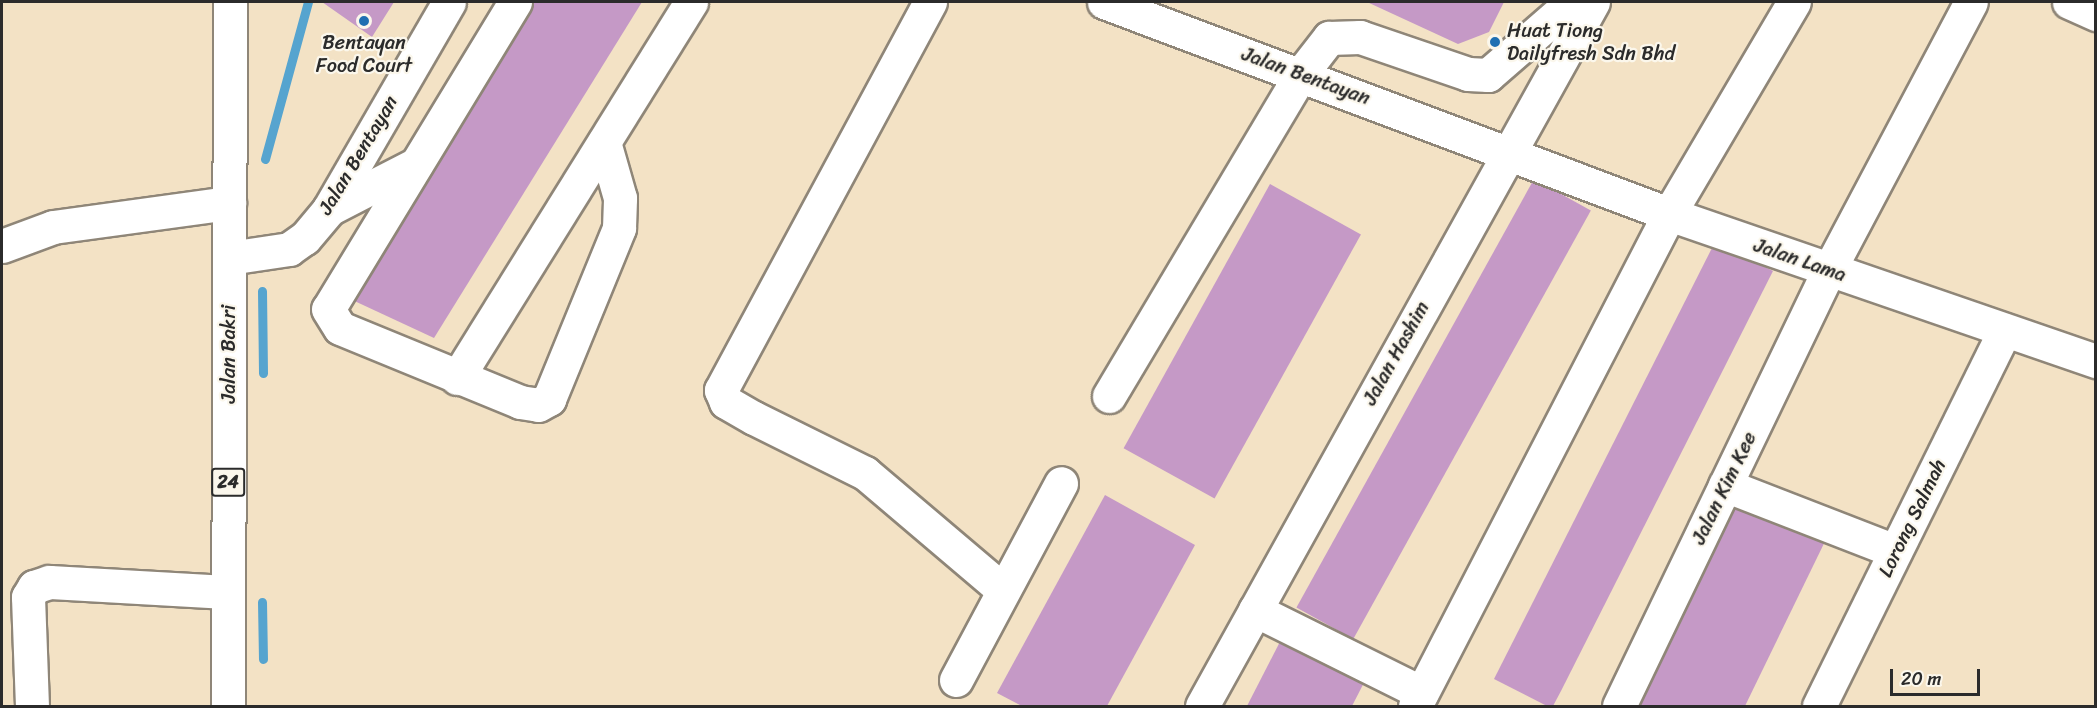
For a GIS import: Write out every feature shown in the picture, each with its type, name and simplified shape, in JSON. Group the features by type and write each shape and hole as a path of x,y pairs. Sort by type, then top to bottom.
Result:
{"street":[{"name":"Jalan Bakri","path":"228,706 230,2"},
{"name":"Jalan Bentayan","path":"229,258 289,249 328,209 449,2"},
{"path":"515,2 328,309 340,328 457,378 529,405 549,399 557,388 619,228 620,198 604,142"},
{"path":"457,378 691,2"},
{"path":"930,2 721,390 726,402 865,473 1003,590"},
{"name":"Jalan Bentayan","path":"1104,2 1507,150"},
{"path":"1109,396 1301,74 1329,38 1343,35 1468,74 1488,75 1572,2"},
{"name":"Jalan Hashim","path":"1202,706 1507,150 1593,2"},
{"path":"1255,610 1418,700 1669,214 1794,2"},
{"name":"Jalan Kim Kee","path":"1619,706 1829,270 1971,2"},
{"path":"2069,2 2096,14"},
{"name":"Jalan Lama","path":"1507,150 1669,214 2096,361"},
{"path":"328,209 416,164"},
{"path":"2,246 53,227 229,203"},
{"name":"Lorong Salmah","path":"1819,706 2005,330"},
{"path":"956,680 1061,483"},
{"path":"1725,485 1895,551"},
{"path":"32,706 28,597 34,587 49,582 228,592"}],"building":[{"name":"Bentayan Food Court","path":"322,2 394,2 372,37"},
{"path":"531,2 642,2 434,338 348,298"},
{"path":"1367,2 1504,2 1489,32 1458,44"},
{"path":"1534,179 1591,211 1353,639 1296,608"},
{"path":"1270,184 1361,234 1215,499 1124,448"},
{"path":"1715,242 1773,271 1561,691 1553,706 1547,706 1494,679"},
{"path":"1738,493 1832,527 1745,706 1634,706"},
{"path":"1105,495 1195,545 1107,706 1022,706 997,693"},
{"path":"1287,628 1370,671 1352,706 1247,706"}],"waterway":[{"path":"265,159 308,2"},
{"path":"262,291 263,373"},
{"path":"262,602 263,659"}],"place":[{"name":"Bentayan Food Court","path":"364,21"},
{"name":"Huat Tiong Dailyfresh Sdn Bhd","path":"1495,42"}]}
